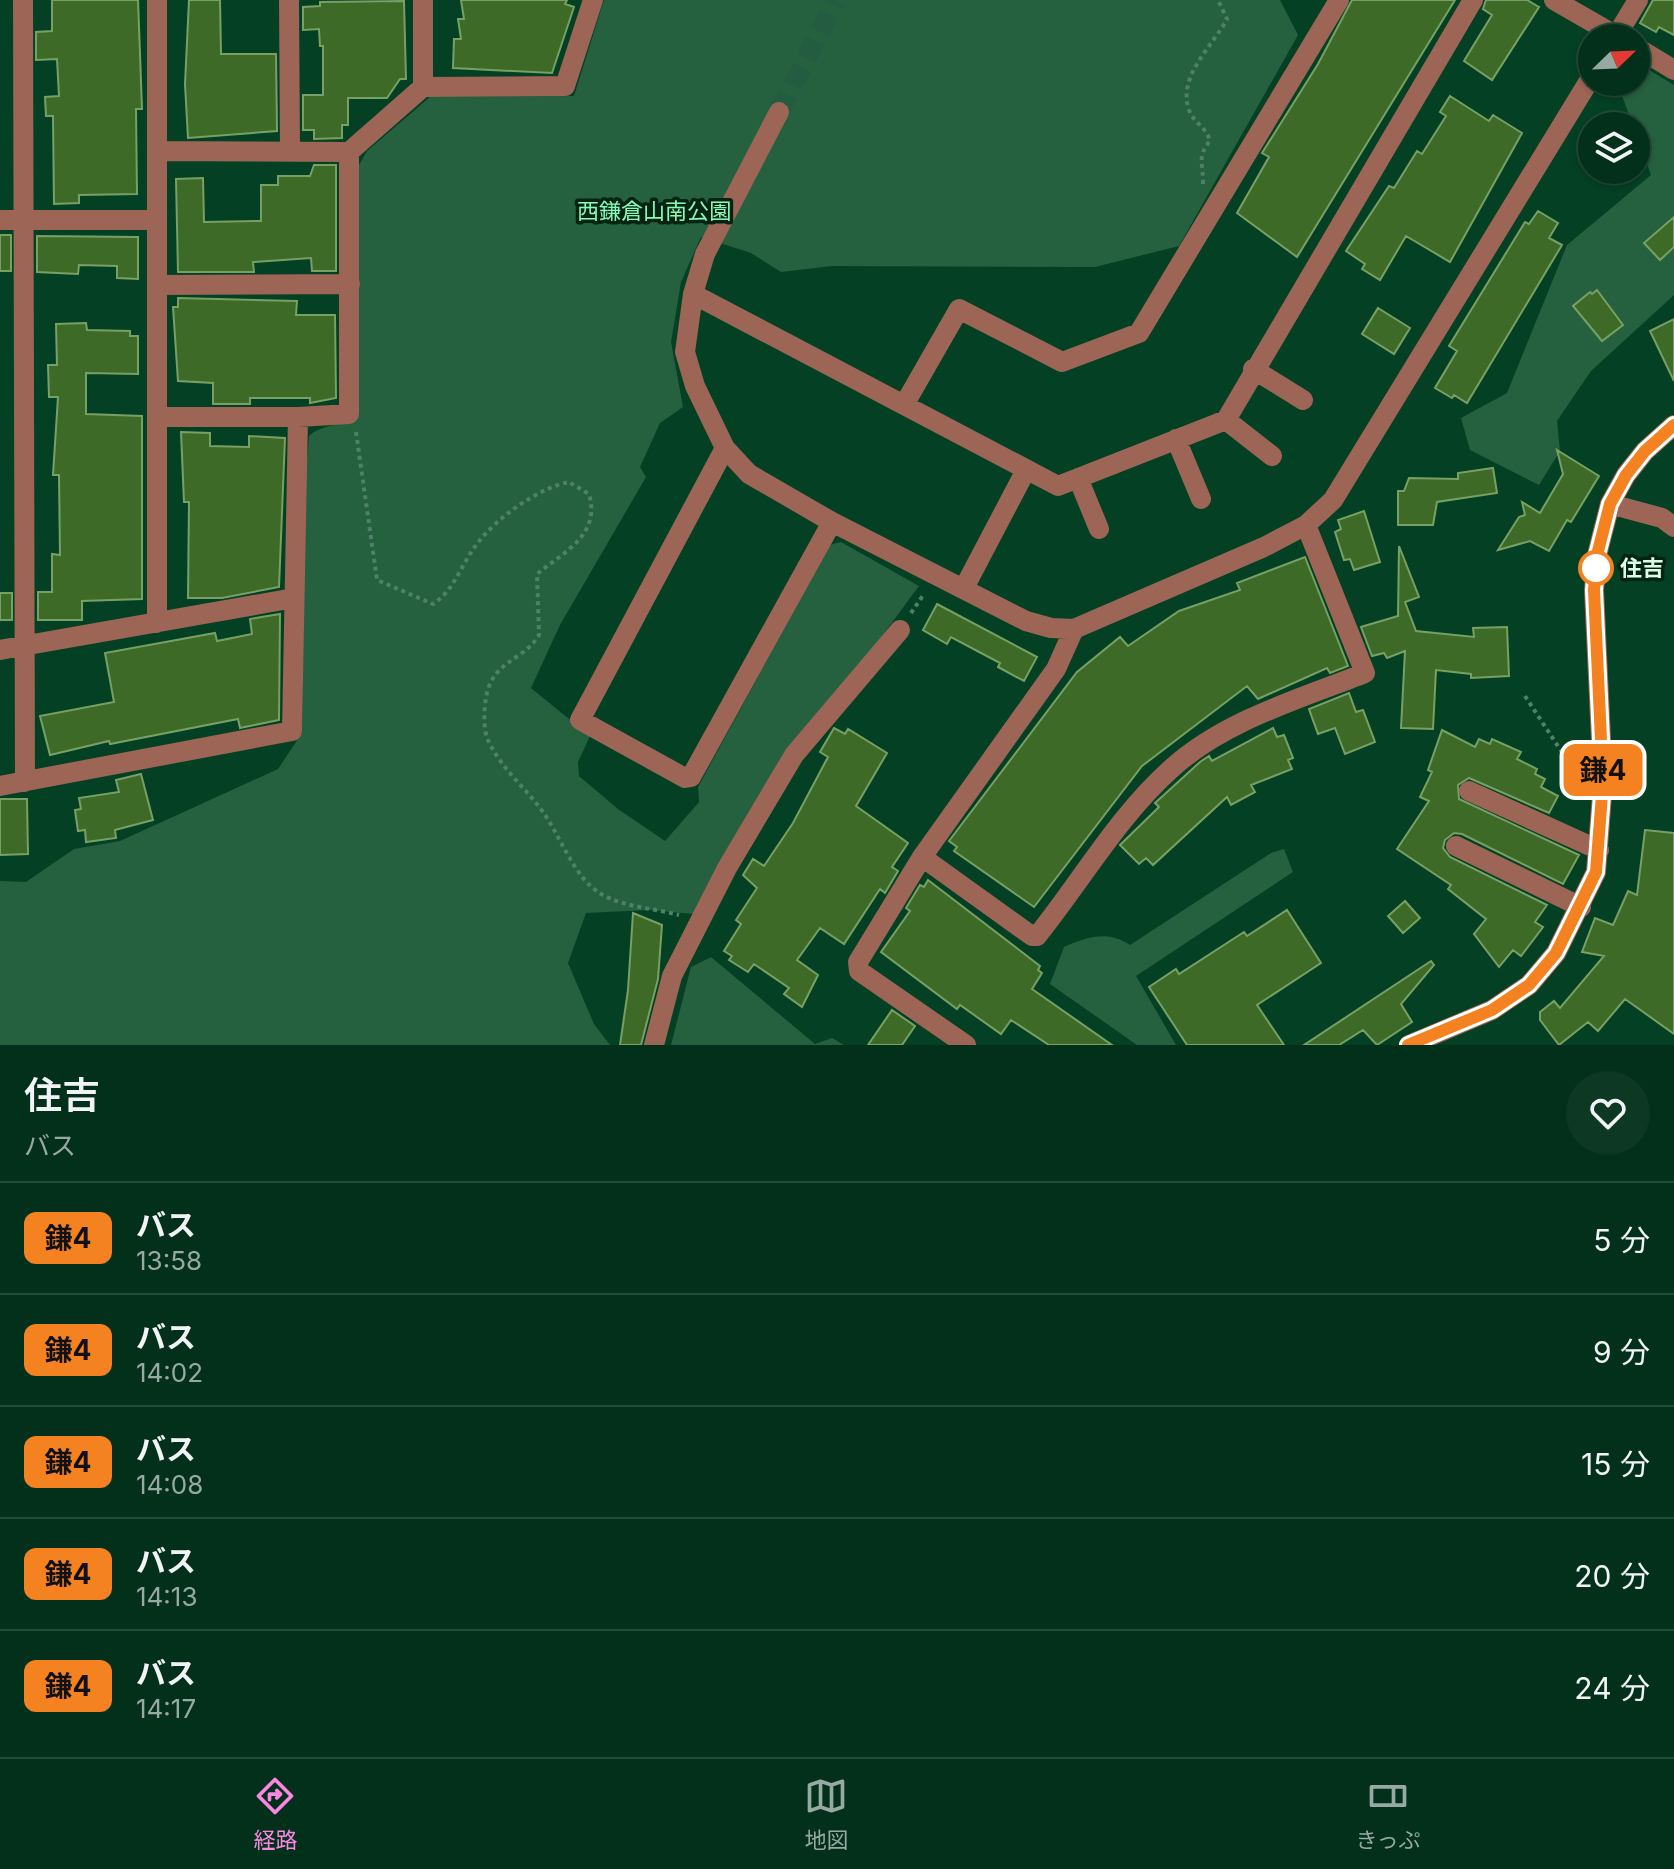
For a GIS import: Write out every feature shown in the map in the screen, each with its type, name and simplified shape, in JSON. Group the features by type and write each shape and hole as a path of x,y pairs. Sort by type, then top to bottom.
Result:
{"street":[{"path":"23,0 25,782"},
{"path":"157,0 157,623"},
{"path":"289,0 290,150"},
{"path":"423,0 423,87"},
{"path":"157,151 349,152 423,87 565,86 593,0"},
{"path":"904,405 959,309 1062,362 1139,333 1339,0"},
{"path":"693,294 1058,486 1226,420 1253,369 1473,0"},
{"path":"1554,0 1595,24"},
{"path":"1624,24 1638,0"},
{"path":"1650,55 1674,70"},
{"path":"779,112 705,254 693,294 685,352 695,386 725,448 749,474 832,522 1026,621 1051,628 1074,629 1306,525 1333,500 1580,96"},
{"path":"157,417 349,414 349,152"},
{"path":"0,220 157,220"},
{"path":"157,285 350,284"},
{"path":"1253,369 1303,400"},
{"path":"0,786 292,731 298,417"},
{"path":"1226,420 1272,456"},
{"path":"1409,1045 1492,1010 1529,985 1556,953 1596,872 1603,782 1594,590 1597,555 1610,504 1645,451 1674,425"},
{"path":"1176,439 1201,499"},
{"path":"725,448 580,720 685,778 691,777 832,522"},
{"path":"964,588 1026,470"},
{"path":"1078,478 1099,529"},
{"path":"1610,504 1662,518 1674,527"},
{"path":"922,857 1032,936 1037,936 1112,833 1173,766 1209,740 1249,719 1365,673 1306,525"},
{"path":"0,650 294,598"},
{"path":"966,1045 859,971 858,962 922,857 1056,669 1074,629"},
{"path":"654,1045 672,976 717,884 794,755 900,630"},
{"path":"1469,791 1599,850"},
{"path":"1456,846 1581,907"}],"path":[{"path":"1208,220 1202,211 1203,177 1199,165 1202,150 1210,141 1207,132 1191,115 1186,99 1188,81 1227,19 1218,0"},
{"path":"349,414 355,428 377,580 420,600 433,604 443,597 478,543 530,500 569,482 589,494 592,515 583,537 537,574 539,635 534,643 503,663 490,684 485,698 486,736 504,769 563,840 587,883 615,901 701,920"},
{"path":"900,630 936,575"},
{"path":"1525,696 1573,769 1603,782"}],"green space":[{"name":"西鎌倉山南公園","path":"604,0 1280,0 1298,35 1179,246 1095,267 832,266 781,272 751,253 701,237 681,282 671,342 683,407 660,423 640,467 646,477 560,625 531,688 590,736 578,762 579,776 618,809 665,841 699,802 698,787 830,545 841,542 919,586 848,682 785,754 712,876 694,914 650,910 586,913 568,963 594,1024 610,1045 0,1045 0,881 26,882 74,849 120,841 278,769 302,733 305,486 309,436 358,415 359,165 367,151 430,97 574,96"},
{"path":"1650,70 1674,85 1674,295 1591,371 1557,421 1560,451 1539,485 1470,450 1461,418 1507,393 1567,245 1640,184 1650,184 1650,112 1628,112 1622,96 1650,96"},
{"path":"1284,849 1293,872 1136,976 1176,1045 1137,1045 1050,984 1064,947 1105,936 1130,945 1271,853"},
{"path":"711,957 815,1044 832,1038 844,1045 671,1045 691,967"}],"building":[{"path":"52,0 138,0 142,109 136,109 137,194 79,195 79,203 54,204 53,116 46,116 45,97 59,96 57,59 36,60 36,32 52,31"},
{"path":"189,0 220,0 221,54 276,54 277,131 188,138 185,84"},
{"path":"461,0 567,0 565,4 574,7 552,73 453,68 454,39 461,39 458,19 464,19"},
{"path":"1352,0 1455,0 1297,257 1237,213 1269,157 1262,153 1318,64"},
{"path":"1486,0 1527,0 1539,7 1492,80 1464,61 1492,15 1483,9"},
{"path":"1653,0 1674,0 1674,35 1659,27 1656,32 1650,29 1650,24 1640,23"},
{"path":"404,1 406,79 400,79 387,98 348,98 348,125 342,125 342,138 314,139 314,130 303,130 303,95 323,95 323,46 320,46 319,29 303,30 303,7 320,6 320,2"},
{"path":"1450,96 1489,121 1493,115 1522,133 1450,262 1406,236 1380,280 1362,269 1365,264 1346,251 1389,186 1394,188 1417,151 1422,154 1446,116 1440,112"},
{"path":"314,165 336,165 336,271 312,271 311,258 253,262 254,272 178,272 176,179 203,178 204,222 261,221 261,185 278,185 278,176 310,176"},
{"path":"1538,211 1558,223 1549,238 1562,245 1467,403 1454,395 1452,398 1435,388 1457,351 1449,346 1525,222 1529,224"},
{"path":"1674,217 1674,247 1660,260 1644,243"},
{"path":"0,235 11,235 11,271 0,271"},
{"path":"37,236 138,237 138,279 117,278 117,266 79,265 78,274 37,272"},
{"path":"1597,290 1623,325 1602,341 1573,306"},
{"path":"178,298 297,301 296,315 335,315 336,398 310,403 310,398 250,398 250,404 213,404 213,383 178,381 173,307 178,307"},
{"path":"1378,308 1410,328 1394,354 1362,334"},
{"path":"1674,319 1674,381 1650,331"},
{"path":"86,323 87,330 130,331 130,336 138,336 138,374 86,373 86,414 142,416 142,599 82,601 82,620 38,620 38,592 52,592 52,554 60,555 59,475 53,475 58,397 49,397 48,365 57,365 56,324"},
{"path":"181,432 210,433 210,446 249,447 249,436 285,438 279,587 222,598 188,598 189,502 184,502"},
{"path":"1557,450 1599,476 1549,551 1530,541 1498,550 1519,517 1525,515 1522,502 1540,513 1563,474"},
{"path":"1493,468 1497,493 1437,502 1433,525 1398,525 1398,491 1404,491 1409,478 1458,479 1458,473"},
{"path":"1364,511 1380,562 1354,570 1350,559 1344,560 1335,532 1341,529 1338,520"},
{"path":"1399,546 1419,597 1405,602 1416,631 1474,637 1473,628 1507,627 1509,676 1471,678 1471,674 1436,670 1433,729 1401,728 1405,651 1387,658 1384,653 1372,656 1361,627 1398,616"},
{"path":"1305,557 1348,666 1330,673 1327,668 1258,699 1247,686 1142,766 1034,907 954,851 957,847 949,841 1077,672 1120,637 1128,646 1179,611 1240,590 1237,583"},
{"path":"0,593 12,593 12,620 0,620"},
{"path":"937,604 1037,657 1024,681 998,667 1000,663 951,637 947,644 923,630"},
{"path":"280,614 279,720 240,728 238,719 110,744 109,741 50,755 40,716 114,702 105,653 215,633 217,641 252,634 250,619"},
{"path":"1349,693 1356,712 1363,710 1375,742 1345,754 1335,728 1318,734 1309,709"},
{"path":"834,728 845,734 848,729 887,753 856,806 908,843 892,867 898,871 885,893 880,889 844,944 820,928 797,960 818,975 802,1007 784,994 789,988 754,964 748,972 729,960 732,956 724,951 741,924 736,920 757,888 743,875 753,859 764,866 793,823 828,757 820,752"},
{"path":"1273,728 1277,737 1284,735 1293,758 1288,760 1292,769 1251,785 1255,792 1231,805 1227,797 1153,865 1146,858 1139,864 1120,845 1159,807 1155,803 1200,762 1209,756 1212,761"},
{"path":"1442,730 1475,747 1479,739 1490,744 1492,739 1521,752 1517,759 1537,769 1535,774 1545,779 1541,787 1558,796 1549,813 1469,778 1458,785 1459,799 1579,855 1563,884 1462,834 1454,833 1445,840 1443,848 1450,857 1547,905 1535,922 1543,927 1521,956 1513,950 1499,967 1474,934 1486,919 1448,889 1451,885 1397,849 1429,801 1420,797 1432,772 1428,770"},
{"path":"141,774 153,820 115,830 116,838 86,842 85,830 78,831 75,810 81,809 79,798 119,792 116,780"},
{"path":"0,799 27,799 28,854 0,855"},
{"path":"1645,830 1674,833 1674,1034 1625,999 1598,1031 1588,1022 1559,1045 1540,1020 1540,1012 1554,1001 1560,1008 1604,956 1582,952 1595,918 1613,925 1628,891 1637,895"},
{"path":"928,880 1040,966 1038,970 1042,973 1032,989 1112,1045 1049,1045 1011,1020 1001,1034 960,1005 957,1009 881,952 910,911 906,908 920,885 924,887"},
{"path":"1405,901 1420,918 1403,933 1388,916"},
{"path":"1287,910 1321,963 1257,1005 1284,1045 1187,1045 1149,987 1176,969 1179,974 1244,932 1247,936"},
{"path":"633,913 662,925 658,979 641,1045 620,1045 628,990"},
{"path":"1431,961 1434,965 1401,1004 1412,1022 1377,1045 1363,1030 1339,1045 1304,1045"},
{"path":"892,1010 915,1026 902,1045 868,1045"}],"tunnel":[{"path":"779,112 836,0"}],"bus line":[{"name":"鎌4","path":"1408,1045 1492,1010 1529,985 1556,953 1581,907 1596,872 1602,827 1603,782 1594,590 1602,527 1626,475 1645,451 1674,425"}],"place":[{"name":"住吉","path":"1596,568"}]}
